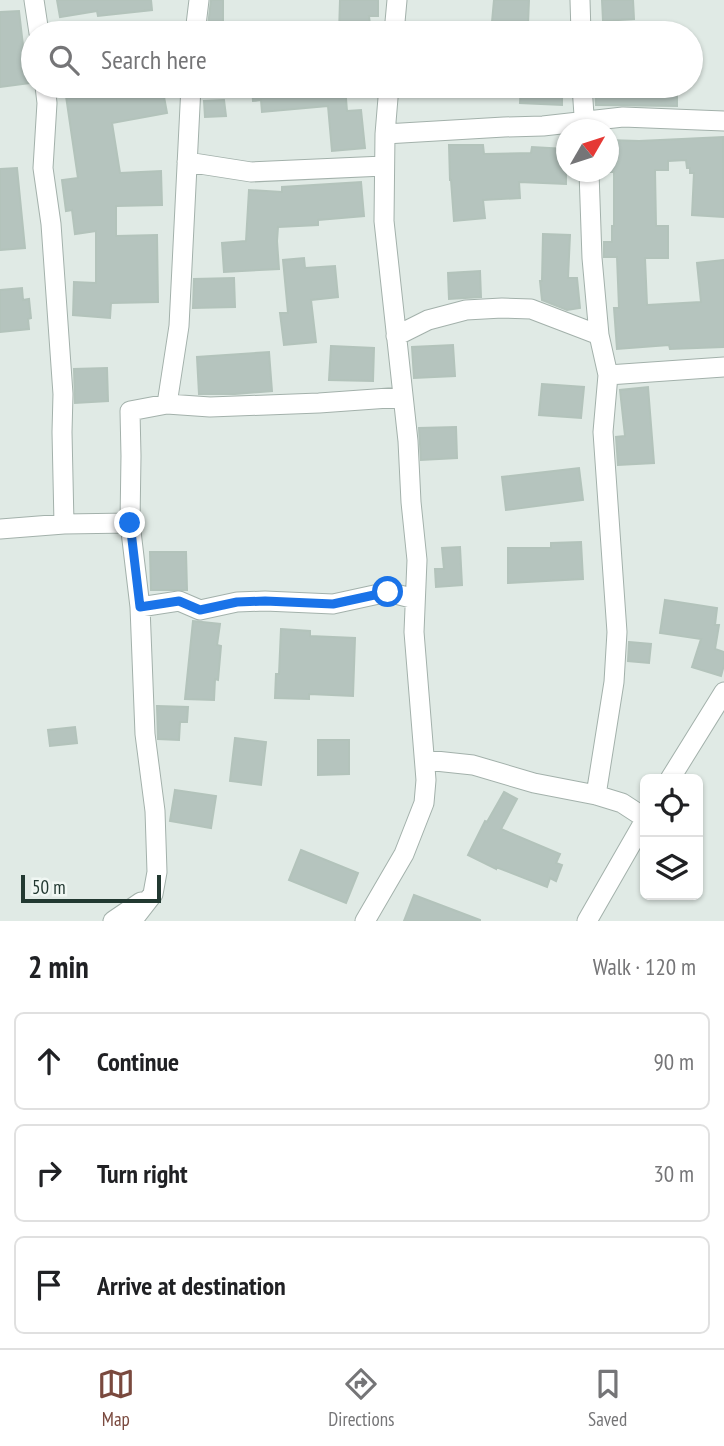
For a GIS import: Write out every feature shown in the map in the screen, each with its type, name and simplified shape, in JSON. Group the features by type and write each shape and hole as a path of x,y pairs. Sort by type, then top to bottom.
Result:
{"street":[{"path":"34,0 37,21"},
{"path":"196,21 199,0"},
{"path":"395,21 397,0"},
{"path":"580,0 581,21"},
{"path":"46,98 43,168 51,224 62,381 64,524"},
{"path":"167,404 179,326 190,98"},
{"path":"365,921 404,854 424,803 426,760 415,632 417,560 384,221 388,98"},
{"path":"583,98 585,119"},
{"path":"614,119 623,117 724,121"},
{"path":"385,134 556,126"},
{"path":"187,162 251,172 384,166"},
{"path":"589,182 592,258 599,335 608,375 603,432 617,632 614,682 596,795"},
{"path":"396,336 428,320 453,313 502,308 531,309 599,335"},
{"path":"608,375 724,367"},
{"path":"132,921 153,894 157,872 155,811 145,734 140,607 130,523 130,411 167,404 211,407 402,397"},
{"path":"0,529 130,523"},
{"path":"140,607 179,601 200,610 237,602 333,604 388,592 415,599"},
{"path":"673,774 724,692"},
{"path":"426,760 473,765 534,783 596,795 621,803 640,816"},
{"path":"587,921 640,828"},
{"path":"113,921 153,894"}],"building":[{"path":"57,0 151,0 152,10 98,16 97,11 60,17"},
{"path":"211,0 223,0 223,21 209,21"},
{"path":"340,0 378,0 378,16 369,16 370,21 339,21"},
{"path":"494,0 529,0 528,21 492,21"},
{"path":"602,0 633,0 634,19 603,21"},
{"path":"19,11 21,84 0,87 0,12"},
{"path":"66,98 164,98 167,113 112,123 120,173 161,171 162,205 116,206 116,236 157,235 158,302 111,303 110,318 73,315 74,282 96,283 96,231 75,234 72,210 66,211 62,180 78,178"},
{"path":"253,98 346,98 347,111 361,110 365,148 332,151 328,106 262,112 261,100 253,101"},
{"path":"520,98 562,98 562,105 520,103"},
{"path":"596,98 677,98 677,106 596,105"},
{"path":"224,100 226,116 205,117 204,101"},
{"path":"723,137 724,217 692,215 694,173 690,173 686,160 668,161 668,170 655,170 656,226 668,226 668,258 645,258 647,305 701,302 697,263 724,260 724,347 670,349 669,345 617,349 614,308 619,308 617,257 604,257 604,242 612,242 614,182 619,182 619,140"},
{"path":"449,145 483,145 484,154 531,153 532,147 556,148 556,182 566,184 519,182 520,198 483,200 485,218 454,221"},
{"path":"17,168 25,248 0,250 0,169"},
{"path":"361,182 364,216 318,220 318,225 278,227 279,269 224,272 222,243 246,241 249,190 282,192 282,187"},
{"path":"543,234 570,235 568,278 577,278 580,308 567,310 542,300 540,281"},
{"path":"304,258 305,268 335,266 338,297 311,300 316,342 284,345 280,313 288,313 283,260"},
{"path":"480,271 481,297 449,299 448,273"},
{"path":"234,278 235,307 193,308 194,279"},
{"path":"22,288 23,300 29,299 29,329 0,332 0,290"},
{"path":"453,345 455,376 414,378 412,347"},
{"path":"331,346 374,348 373,381 329,380"},
{"path":"269,352 272,391 199,394 197,357"},
{"path":"107,368 108,401 75,403 74,369"},
{"path":"542,384 584,387 581,418 539,415"},
{"path":"648,387 654,463 618,465 616,437 625,436 620,390"},
{"path":"456,427 457,458 421,460 419,428"},
{"path":"579,468 583,500 506,510 502,477"},
{"path":"581,542 583,579 508,583 508,548 551,548 551,543"},
{"path":"460,547 462,585 436,587 435,569 444,569 442,548"},
{"path":"150,552 186,552 187,590 151,590"},
{"path":"665,600 717,608 715,625 719,625 715,649 724,652 721,676 692,667 701,639 660,633"},
{"path":"193,621 220,624 217,645 221,646 214,700 185,699"},
{"path":"281,629 310,631 310,636 355,638 353,696 309,694 309,699 275,698"},
{"path":"629,642 651,644 649,663 628,661"},
{"path":"157,706 188,707 187,722 180,722 179,740 158,739"},
{"path":"75,727 77,743 50,746 48,730"},
{"path":"235,738 266,742 261,785 230,781"},
{"path":"318,740 349,740 349,774 318,775"},
{"path":"175,790 216,796 211,828 170,821"},
{"path":"504,792 517,799 501,829 560,854 556,863 562,865 556,881 550,878 547,887 496,869 468,855 485,821 487,822"},
{"path":"301,850 358,873 346,903 289,880"},
{"path":"414,895 480,920 480,921 404,921"}],"route":[{"path":"130,523 140,607 179,601 200,610 237,602 333,604 388,592"}]}
